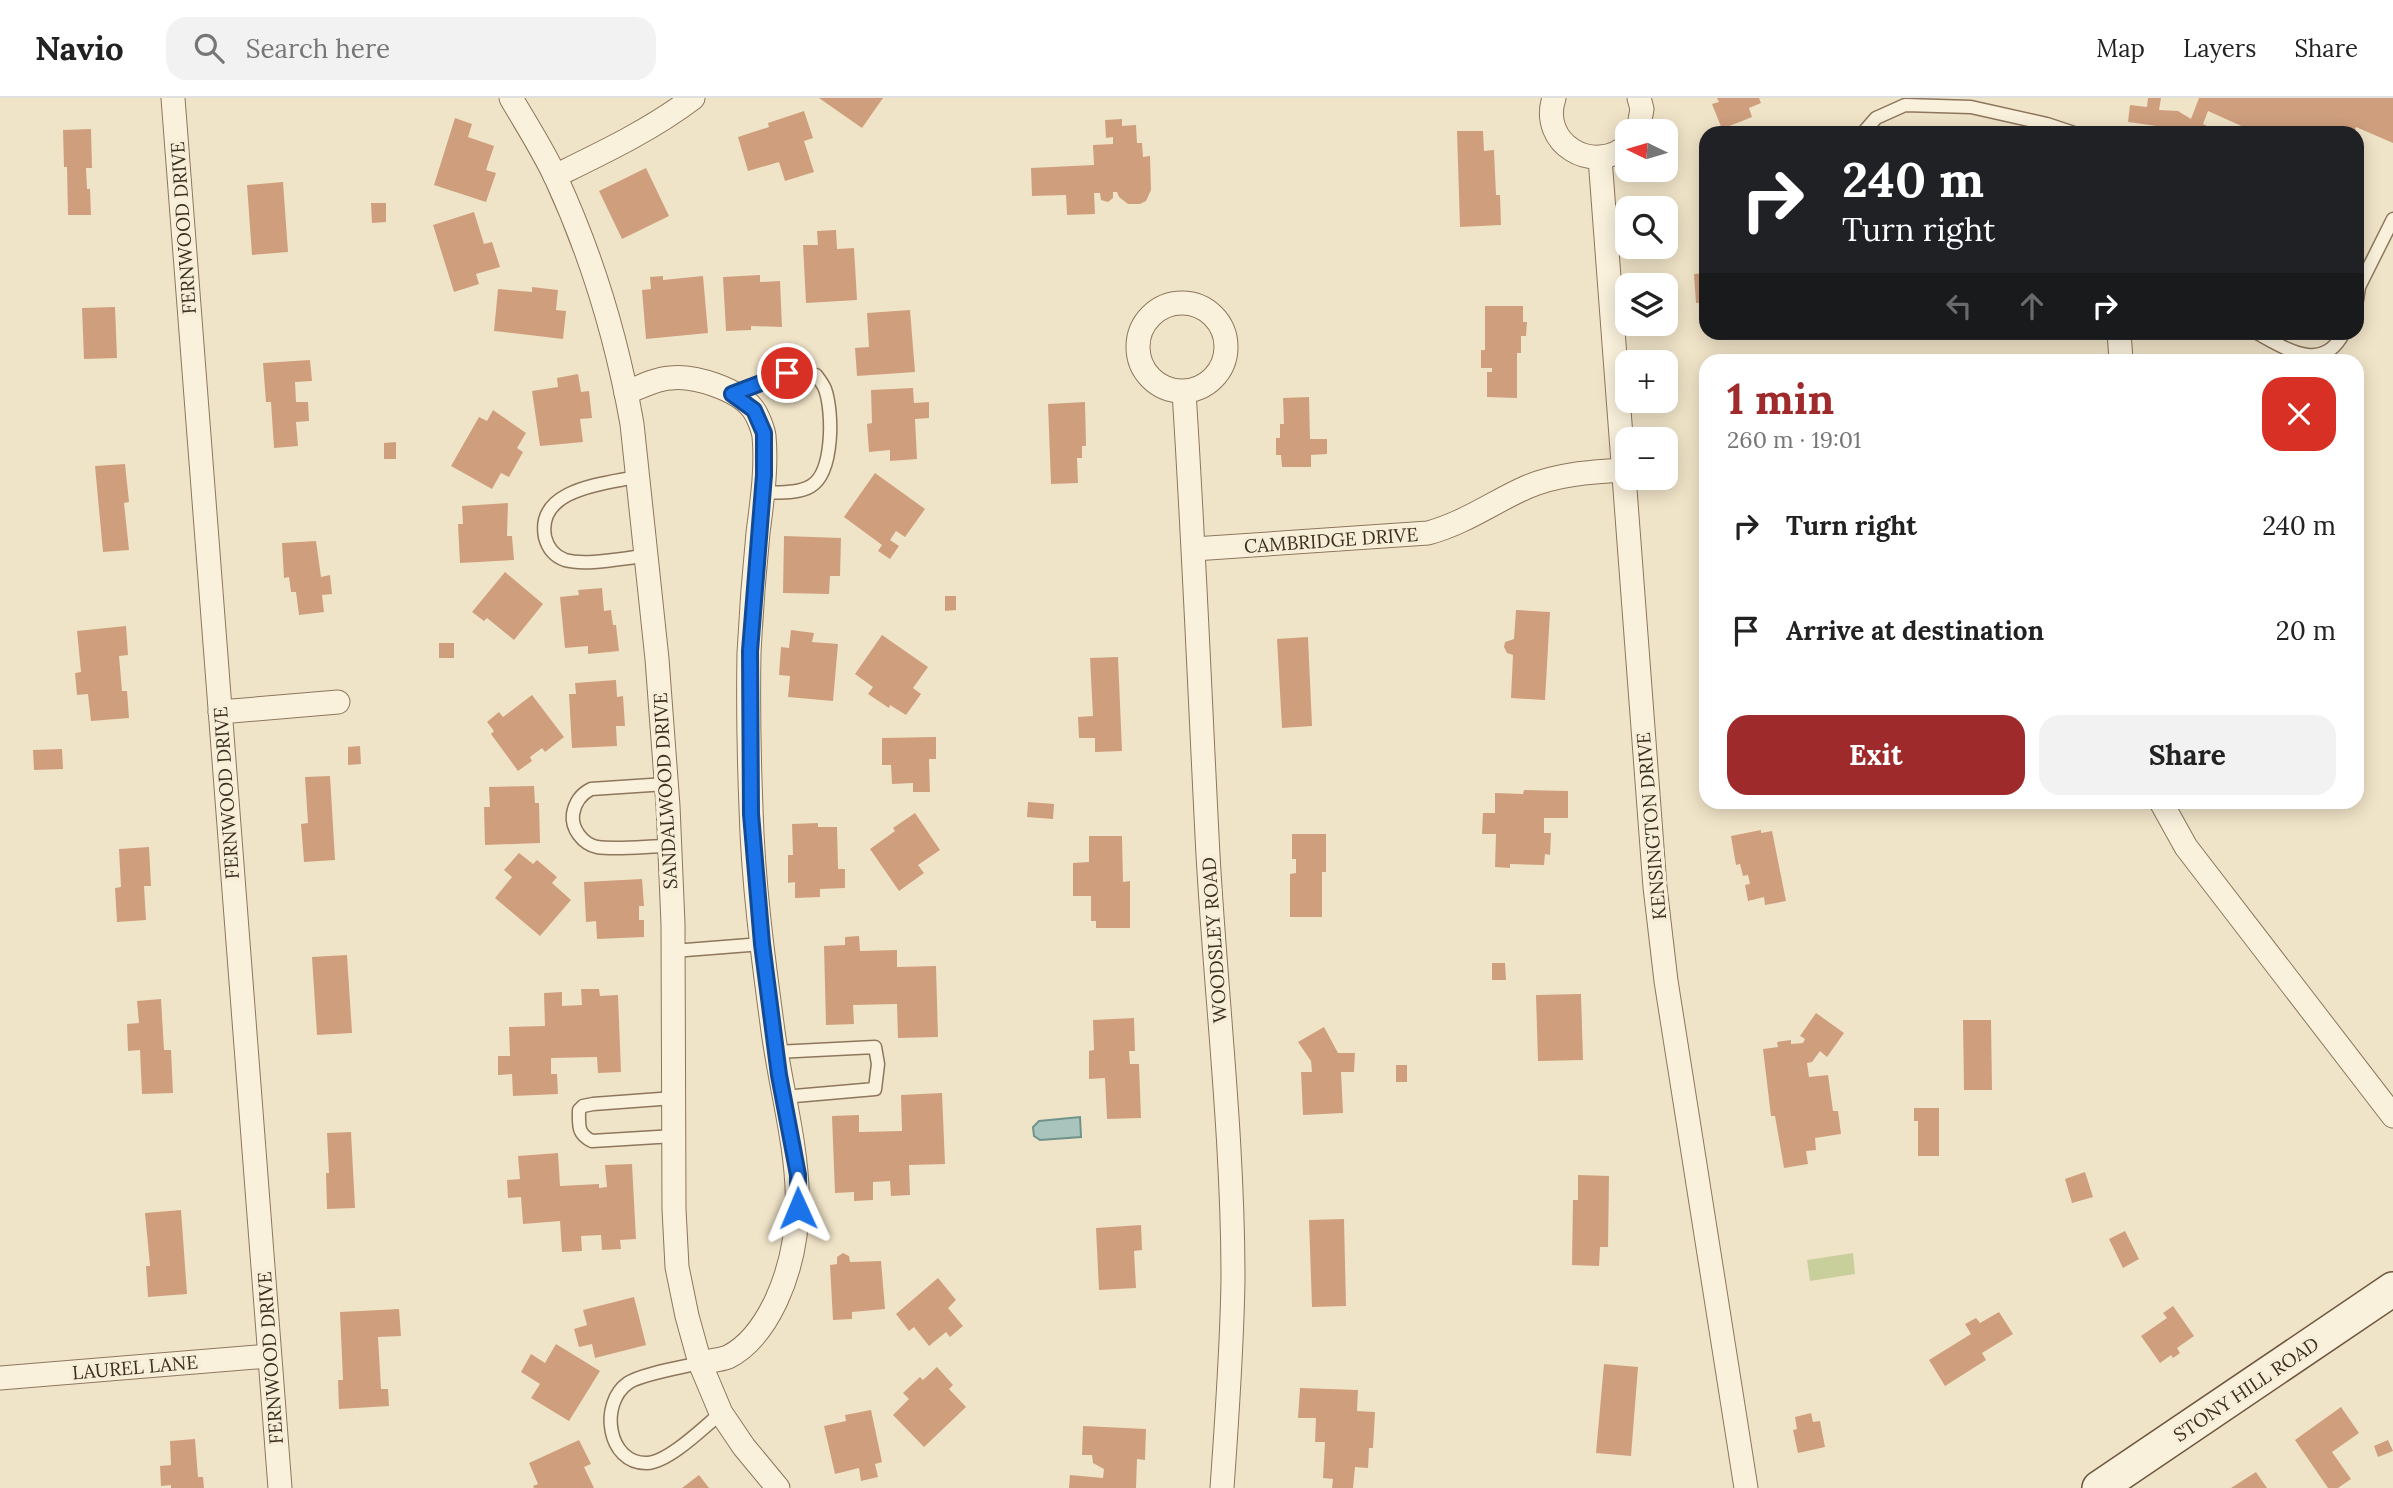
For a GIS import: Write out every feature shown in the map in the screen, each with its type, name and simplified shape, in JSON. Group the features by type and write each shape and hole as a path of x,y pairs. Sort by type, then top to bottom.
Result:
{"main road":[{"name":"STONY HILL ROAD","path":"2099,1488 2393,1289"}],"street":[{"name":"FERNWOOD DRIVE","path":"173,98 280,1488"},
{"name":"SANDALWOOD DRIVE","path":"511,98 555,176 594,270 632,424 657,659 670,846 677,1267 700,1363 721,1413 744,1447 778,1488"},
{"path":"555,176 635,135 693,98"},
{"path":"1554,98 1551,116 1559,138 1567,147 1588,158 1600,158 1615,153"},
{"path":"1639,98 1642,109 1640,119"},
{"name":"KENSINGTON DRIVE","path":"1600,158 1621,427"},
{"path":"626,393 670,378 704,382 732,394 754,410 764,433 762,493 752,598 748,709 751,814 762,944 799,1194 793,1254 785,1281 771,1311 756,1333 728,1357 700,1363"},
{"name":"WOODSLEY ROAD","path":"1184,392 1208,854 1226,1105 1233,1276 1229,1394 1222,1488"},
{"name":"CAMBRIDGE DRIVE","path":"1194,549 1428,533 1453,526 1542,482 1574,474 1615,471"},
{"name":"KENSINGTON DRIVE","path":"1625,490 1651,837 1665,981 1746,1488"},
{"path":"220,712 338,702"},
{"path":"2165,809 2186,847 2393,1116"},
{"name":"LAUREL LANE","path":"0,1378 270,1356"}],"lane":[{"path":"1869,126 1876,118 1905,105 1972,102 2053,126"},
{"path":"2364,281 2393,219"},
{"path":"2270,340 2296,354"},
{"path":"2325,354 2340,340"},
{"path":"732,394 787,373 816,375 825,388 830,416 828,458 822,475 811,486 796,491 762,493"},
{"path":"636,477 580,489 555,503 547,512 544,532 552,553 563,559 577,562 645,556"},
{"path":"666,784 591,789 583,793 578,800 572,822 584,840 597,847 670,846"},
{"path":"673,951 762,944"},
{"path":"776,1052 875,1047 878,1064 875,1090 783,1097"},
{"path":"674,1098 593,1104 583,1106 579,1110 580,1132 583,1137 592,1141 674,1136"},
{"path":"700,1363 630,1381 617,1393 609,1413 614,1442 629,1459 648,1463 678,1450 721,1413"}],"green space":[{"path":"1853,1253 1855,1274 1810,1281 1807,1260"}],"water":[{"path":"1080,1117 1081,1137 1040,1140 1034,1136 1033,1127 1039,1121"}],"building":[{"path":"819,98 883,98 862,128"},
{"path":"1717,98 1759,98 1761,103 1749,108 1752,117 1730,126 1721,126 1712,104 1719,102"},
{"path":"2148,98 2161,98 2159,110 2178,111 2191,119 2199,98 2393,98 2393,143 2364,130 2364,126 2241,126 2208,111 2203,124 2207,126 2157,126 2128,122 2130,105 2147,107"},
{"path":"804,111 813,138 804,141 814,172 785,181 779,162 748,171 738,137"},
{"path":"455,118 472,124 468,137 494,146 486,170 496,173 486,202 434,185"},
{"path":"1122,119 1122,126 1136,125 1137,143 1142,143 1143,157 1150,156 1151,190 1146,201 1128,204 1117,192 1113,192 1113,198 1108,202 1101,200 1100,193 1094,193 1095,214 1067,215 1066,195 1032,196 1031,168 1094,165 1093,145 1113,144 1113,137 1106,138 1105,120"},
{"path":"91,129 92,168 86,168 91,215 68,215 63,130"},
{"path":"1457,131 1483,131 1484,151 1494,150 1496,195 1500,195 1501,225 1460,227"},
{"path":"646,168 669,216 622,239 599,191"},
{"path":"283,182 288,252 252,255 247,185"},
{"path":"371,203 386,203 386,222 372,223"},
{"path":"474,212 484,244 492,242 500,267 476,274 479,284 454,292 433,225"},
{"path":"836,230 837,249 854,248 857,300 806,303 803,245 818,245 817,231"},
{"path":"1694,274 1699,274 1699,303 1696,303"},
{"path":"760,275 760,282 780,281 782,327 751,326 751,330 726,331 723,277"},
{"path":"663,276 663,280 703,276 708,333 646,339 642,290 651,289 650,277"},
{"path":"532,287 558,290 556,310 566,311 563,339 494,331 498,289 532,292"},
{"path":"1485,306 1523,306 1523,322 1527,322 1526,336 1521,336 1521,353 1517,353 1517,398 1487,397 1487,372 1492,372 1492,368 1481,368 1481,350 1485,350"},
{"path":"115,307 117,358 84,359 82,308"},
{"path":"910,310 915,372 857,376 855,348 869,347 867,313"},
{"path":"310,360 312,381 295,382 296,402 308,402 309,421 296,422 298,446 274,448 271,402 266,402 263,363"},
{"path":"578,374 581,392 589,391 592,418 580,419 583,442 540,446 532,391 558,387 557,378"},
{"path":"913,388 914,403 929,402 929,418 915,419 917,459 890,461 890,450 869,452 867,424 872,423 871,390"},
{"path":"1309,397 1310,439 1327,439 1327,454 1311,455 1311,467 1282,467 1281,455 1276,455 1276,438 1280,438 1280,424 1284,424 1283,398"},
{"path":"1085,402 1086,446 1082,446 1082,458 1077,458 1078,483 1051,484 1048,404"},
{"path":"493,410 526,433 517,448 523,452 509,477 501,473 492,489 451,466 479,417 487,421"},
{"path":"396,442 396,459 384,459 384,443"},
{"path":"125,464 129,502 124,503 129,550 103,552 95,466"},
{"path":"875,473 925,509 905,537 896,531 890,540 899,546 890,559 878,551 882,545 844,517"},
{"path":"508,503 507,536 512,536 514,560 460,563 458,524 463,524 462,506"},
{"path":"784,536 841,538 840,576 830,576 829,594 783,593"},
{"path":"316,541 321,577 330,575 332,594 322,595 324,612 299,615 296,592 291,592 289,577 284,578 282,543"},
{"path":"505,572 543,604 514,640 487,618 484,621 472,612"},
{"path":"602,588 604,611 611,610 619,651 588,654 588,646 565,648 560,597 579,595 578,590"},
{"path":"945,596 956,596 956,610 945,611"},
{"path":"1516,610 1550,612 1545,700 1511,698 1513,655 1507,653 1504,647 1505,642 1514,639"},
{"path":"126,626 128,655 119,656 122,691 127,691 129,718 91,721 88,694 77,695 75,673 81,672 77,631"},
{"path":"791,630 814,633 812,642 838,644 833,701 788,697 790,676 779,675 781,647 789,648"},
{"path":"882,635 928,667 913,688 921,694 906,715 868,694 873,687 855,674"},
{"path":"1308,637 1312,726 1282,728 1277,639"},
{"path":"439,643 454,643 454,658 439,658"},
{"path":"1118,657 1122,751 1095,752 1095,738 1079,738 1078,717 1093,716 1090,658"},
{"path":"616,680 617,697 623,696 625,726 616,726 617,746 572,748 569,694 576,694 575,683"},
{"path":"532,695 564,737 545,752 542,748 530,757 532,761 518,771 491,734 494,731 487,722 499,712 503,717"},
{"path":"936,737 936,759 929,759 930,792 913,792 913,783 892,784 891,765 882,765 882,738"},
{"path":"360,746 361,764 348,765 348,747"},
{"path":"62,749 63,769 34,770 33,750"},
{"path":"330,776 335,860 304,862 301,824 308,823 305,777"},
{"path":"534,786 535,803 539,803 540,843 485,845 484,807 490,807 489,787"},
{"path":"1524,790 1568,791 1568,818 1544,818 1544,833 1551,833 1550,855 1545,854 1544,865 1510,864 1510,868 1495,867 1496,834 1482,834 1483,813 1495,813 1495,793 1523,794"},
{"path":"1028,802 1054,804 1053,819 1027,817"},
{"path":"915,813 940,850 918,865 924,873 899,891 870,849"},
{"path":"818,823 818,827 837,827 838,869 845,869 845,888 820,889 820,897 795,898 795,882 788,883 788,855 793,855 792,824"},
{"path":"1761,830 1761,833 1772,831 1786,901 1765,905 1764,897 1748,901 1745,885 1750,884 1748,875 1743,876 1740,864 1736,865 1731,836"},
{"path":"1292,834 1326,834 1326,872 1322,872 1322,917 1290,917 1290,874 1296,873 1296,859 1292,859"},
{"path":"1089,836 1122,836 1123,882 1130,881 1130,928 1096,928 1096,921 1091,921 1091,896 1073,896 1073,863 1089,862"},
{"path":"149,847 151,886 144,886 146,920 117,922 115,888 121,887 119,849"},
{"path":"519,853 533,864 537,860 557,877 552,883 571,900 540,936 495,898 512,877 504,870"},
{"path":"642,879 644,906 639,906 639,920 644,920 644,937 597,939 596,921 586,922 584,882"},
{"path":"859,936 860,951 897,950 897,967 936,966 938,1037 898,1038 897,1004 853,1005 854,1024 826,1025 824,946 845,945 845,937"},
{"path":"347,955 352,1033 317,1035 312,957"},
{"path":"1492,963 1505,963 1506,980 1492,980"},
{"path":"581,989 599,989 600,996 618,995 621,1072 598,1073 597,1057 551,1058 551,1074 557,1074 558,1094 513,1096 512,1074 498,1075 498,1056 510,1056 509,1027 545,1026 544,993 562,992 562,1006 582,1005"},
{"path":"1581,994 1583,1060 1538,1061 1536,995"},
{"path":"161,999 164,1050 171,1050 173,1093 142,1094 140,1050 128,1051 127,1024 139,1023 137,1001"},
{"path":"1816,1013 1844,1033 1827,1057 1820,1051 1812,1062 1807,1063 1809,1077 1828,1075 1833,1111 1838,1111 1841,1134 1815,1138 1816,1150 1806,1151 1808,1164 1784,1168 1775,1116 1771,1116 1763,1049 1778,1047 1777,1042 1791,1040 1791,1044 1803,1043 1805,1039 1800,1036"},
{"path":"1134,1018 1135,1051 1129,1051 1130,1064 1139,1064 1141,1118 1107,1119 1105,1078 1089,1079 1089,1051 1094,1050 1093,1020"},
{"path":"1963,1020 1991,1020 1992,1090 1964,1090"},
{"path":"1324,1027 1338,1053 1355,1053 1354,1072 1341,1072 1343,1113 1303,1115 1301,1072 1312,1072 1311,1061 1298,1042"},
{"path":"1396,1065 1407,1065 1407,1082 1396,1082"},
{"path":"942,1093 945,1164 909,1165 910,1195 891,1196 890,1181 873,1182 873,1200 854,1201 854,1192 835,1193 832,1116 859,1115 859,1132 902,1131 901,1095"},
{"path":"1914,1108 1939,1108 1939,1156 1918,1156 1918,1121 1914,1121"},
{"path":"351,1132 355,1208 327,1209 327,1133"},
{"path":"558,1153 560,1186 599,1184 599,1188 607,1187 605,1165 632,1164 636,1239 620,1240 621,1249 602,1250 601,1235 581,1236 582,1251 562,1252 560,1221 523,1224 521,1197 508,1198 507,1180 520,1179 518,1156"},
{"path":"2085,1172 2093,1197 2072,1203 2065,1179"},
{"path":"1578,1175 1609,1176 1608,1247 1600,1247 1599,1266 1572,1265 1573,1200 1578,1200"},
{"path":"181,1210 187,1294 148,1297 146,1266 150,1266 145,1213"},
{"path":"1344,1219 1346,1306 1312,1307 1309,1220"},
{"path":"1141,1225 1142,1250 1134,1251 1136,1288 1099,1290 1096,1228"},
{"path":"2125,1231 2139,1259 2123,1268 2109,1239"},
{"path":"843,1253 849,1256 850,1262 881,1261 885,1309 852,1312 852,1319 833,1320 830,1265 837,1264 837,1257"},
{"path":"938,1278 956,1300 948,1308 963,1326 950,1337 946,1332 929,1346 914,1327 909,1331 896,1314"},
{"path":"634,1297 646,1345 595,1358 592,1344 579,1347 574,1329 587,1325 583,1310"},
{"path":"2173,1306 2194,1336 2177,1348 2180,1353 2173,1358 2171,1355 2160,1363 2141,1336 2167,1318 2163,1313"},
{"path":"399,1309 401,1336 378,1337 381,1389 388,1389 389,1406 339,1409 338,1380 343,1380 340,1312"},
{"path":"1999,1312 2013,1334 1982,1353 1986,1360 1945,1386 1929,1360 1971,1334 1965,1324 1976,1318 1980,1323"},
{"path":"556,1344 600,1371 569,1421 531,1398 540,1384 521,1372 531,1354 545,1363"},
{"path":"1604,1364 1638,1367 1631,1456 1596,1453"},
{"path":"937,1367 953,1385 949,1389 966,1407 924,1447 893,1415 909,1399 903,1393 920,1377 923,1380"},
{"path":"1300,1388 1358,1390 1357,1411 1375,1412 1373,1448 1369,1448 1368,1468 1355,1467 1353,1488 1332,1488 1333,1479 1323,1478 1325,1442 1315,1442 1316,1418 1298,1418"},
{"path":"2341,1407 2359,1433 2332,1452 2351,1479 2338,1488 2328,1488 2295,1440"},
{"path":"871,1410 882,1462 875,1464 878,1477 861,1481 859,1468 835,1474 824,1426 846,1421 845,1415"},
{"path":"1811,1413 1813,1422 1820,1421 1825,1447 1798,1453 1793,1430 1797,1429 1795,1417"},
{"path":"1083,1426 1146,1429 1145,1460 1137,1459 1136,1488 1069,1488 1070,1475 1103,1478 1104,1469 1093,1463 1092,1455 1082,1455"},
{"path":"195,1439 198,1477 203,1477 204,1488 161,1486 160,1466 171,1465 170,1441"},
{"path":"579,1440 591,1464 584,1467 594,1488 534,1488 533,1486 538,1484 529,1463"},
{"path":"2388,1440 2393,1451 2378,1457 2374,1446"},
{"path":"2256,1472 2267,1488 2231,1488"},
{"path":"699,1475 709,1488 682,1488"}],"route":[{"path":"787,373 732,394 754,410 764,433 764,475 752,598 748,709 751,814 762,944 779,1075 798,1175 798,1208"}]}
